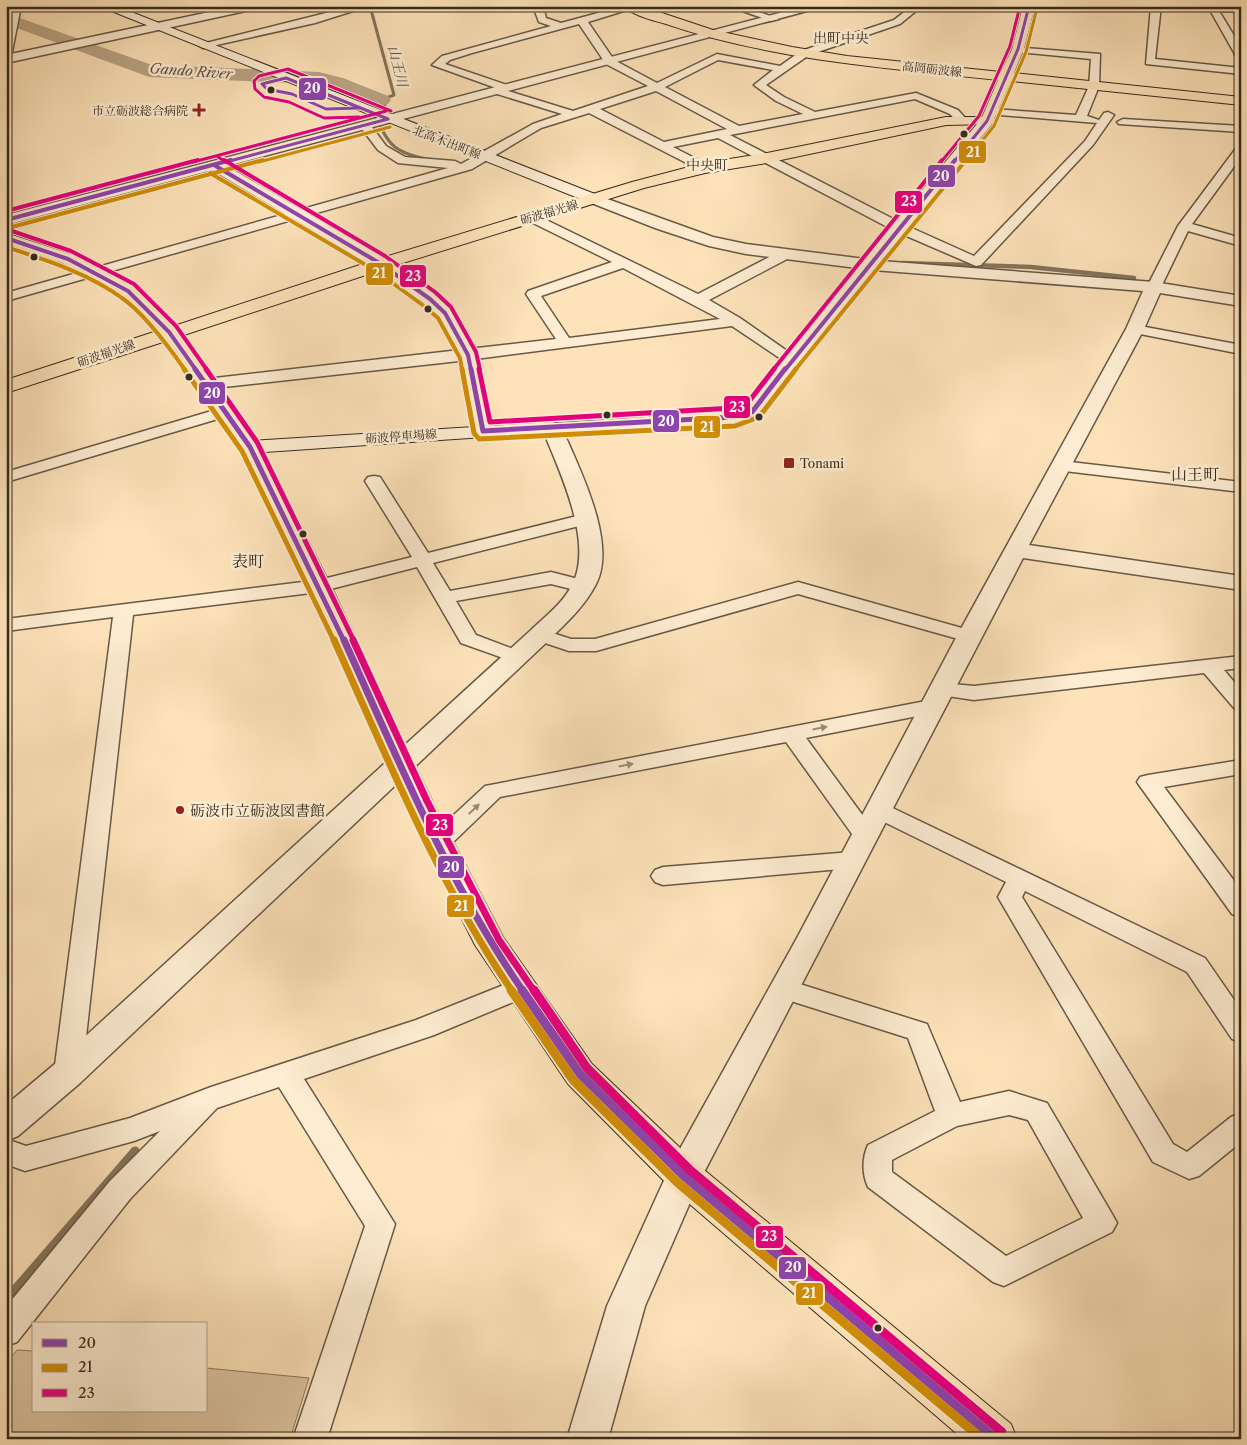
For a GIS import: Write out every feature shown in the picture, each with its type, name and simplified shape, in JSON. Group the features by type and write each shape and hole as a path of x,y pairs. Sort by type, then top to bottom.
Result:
{"main road":[{"name":"北高木出町線","path":"105,6 594,199"},
{"path":"989,116 1018,49 1029,6"},
{"name":"高岡砺波線","path":"632,7 658,18 716,34 805,53 1241,101"},
{"name":"砺波福光線","path":"6,387 169,332 638,185 704,168 989,116"},
{"path":"6,238 68,258 96,272 128,292 169,332 250,447 262,477 319,586 401,762 418,805 490,945 580,1074 684,1176 996,1439"},
{"name":"砺波停車場線","path":"250,447 552,428"}],"street":[{"path":"16,6 6,58 255,6"},
{"path":"203,45 312,21 365,6"},
{"path":"538,6 542,20 561,26"},
{"path":"734,6 774,19"},
{"path":"6,220 820,6"},
{"path":"813,115 780,99 759,85 805,53 897,22 918,6"},
{"path":"1156,6 1150,62 1241,71"},
{"path":"1178,6 1241,9"},
{"path":"573,114 437,65 446,58 468,51 632,7"},
{"path":"1213,8 1238,44 1241,56"},
{"path":"582,20 589,34 610,62 737,130"},
{"path":"1018,49 1096,56 1094,86 1080,119"},
{"path":"6,297 468,166 537,126 657,87 717,57 782,70"},
{"path":"663,146 916,96 954,112 961,120"},
{"path":"591,109 704,168"},
{"path":"6,1126 68,1073 401,762 540,636 578,595 588,576 592,557 585,519 552,428 734,417 752,412 792,360 900,228 989,116 1106,118 1089,143 976,262 900,228 719,134"},
{"path":"1123,122 1241,129"},
{"path":"365,125 382,148 402,160 468,166"},
{"path":"587,1439 626,1306 684,1176 969,636 1135,329 1184,226 1241,149"},
{"path":"214,165 382,264 430,299 449,318 468,355 483,431"},
{"path":"594,199 708,241 784,255 870,265 1154,287 1189,291 1241,301"},
{"path":"532,217 698,300 735,321 792,360"},
{"path":"1184,226 1241,242"},
{"path":"698,300 784,255"},
{"path":"565,342 533,294 624,263"},
{"path":"206,384 468,355 735,321"},
{"path":"1135,329 1241,350"},
{"path":"6,477 225,412"},
{"path":"1062,466 1241,487"},
{"path":"374,481 468,639 517,656"},
{"path":"6,625 319,586 585,519"},
{"path":"1016,550 1241,583"},
{"path":"444,598 550,578 583,586"},
{"path":"540,636 570,645 596,645 798,588 969,636"},
{"path":"68,1073 124,610"},
{"path":"438,843 493,791 792,734 936,698 1241,662"},
{"path":"1208,665 1241,703"},
{"path":"792,734 865,835"},
{"path":"1241,767 1148,782 1241,908"},
{"path":"878,809 1196,965 1241,1032"},
{"path":"663,876 852,860"},
{"path":"1020,879 1010,897 1163,1153 1189,1167 1241,1124"},
{"path":"6,1151 25,1159 134,1129 210,1098 426,1028 521,988"},
{"path":"784,989 918,1031 951,1116"},
{"path":"286,1074 380,1224 310,1439"},
{"path":"6,1330 120,1190 210,1098"},
{"path":"1009,1103 1037,1111 1102,1223 1004,1272 878,1178 878,1154 951,1116 1009,1103"}],"shaded area":[{"path":"17,1350 32,1351 32,1412 208,1412 208,1368 309,1378 290,1439 6,1439 6,1363"}],"waterway":[{"name":"山王川","path":"370,6 394,95 381,100 385,105 376,113 380,125 384,134 395,147 410,155 432,160"},
{"name":"Gando River","path":"6,18 149,71 319,78 381,100"},
{"path":"902,263 1031,267 1134,278"},
{"path":"6,1300 135,1151"}],"transit line":[{"name":"23","path":"218,157 385,256 435,292 451,307 476,352 490,422 733,408 747,404 828,300 979,116 1010,46 1020,6"},
{"name":"20","path":"214,165 381,264 430,299 445,313 468,355 483,431 734,417 752,412 835,306 987,121 1018,49 1029,6"},
{"name":"21","path":"210,173 376,271 438,318 460,358 474,433 479,439 735,426 759,417 842,311 994,126 1026,52 1037,8"},
{"name":"23","path":"359,117 324,118 289,102 264,97 255,89 254,81 259,76 288,69 391,111"},
{"name":"20","path":"360,108 326,109 292,94 267,89 262,84 286,78 388,119"},
{"name":"23","path":"6,211 386,111"},
{"name":"20","path":"6,220 388,119"},
{"name":"21","path":"8,228 390,127"},
{"name":"23","path":"9,230 71,251 134,284 176,326 257,442 327,582 427,801 499,940 587,1068 690,1170 1002,1432"},
{"name":"20","path":"6,238 68,259 128,291 169,332 250,447 319,586 419,805 491,945 580,1074 684,1176 996,1439"},
{"name":"21","path":"6,247 65,267 123,298 162,338 242,451 311,590 411,809 483,949 573,1080 678,1183 982,1439"}],"place":[{"name":"市立砺波総合病院","path":"199,110"},
{"name":"Tonami","path":"789,463"},
{"name":"砺波市立砺波図書館","path":"180,810"}],"district":[{"name":"出町中央","path":"841,38"},
{"name":"中央町","path":"707,165"},
{"name":"山王町","path":"1195,474"},
{"name":"表町","path":"248,561"}]}
